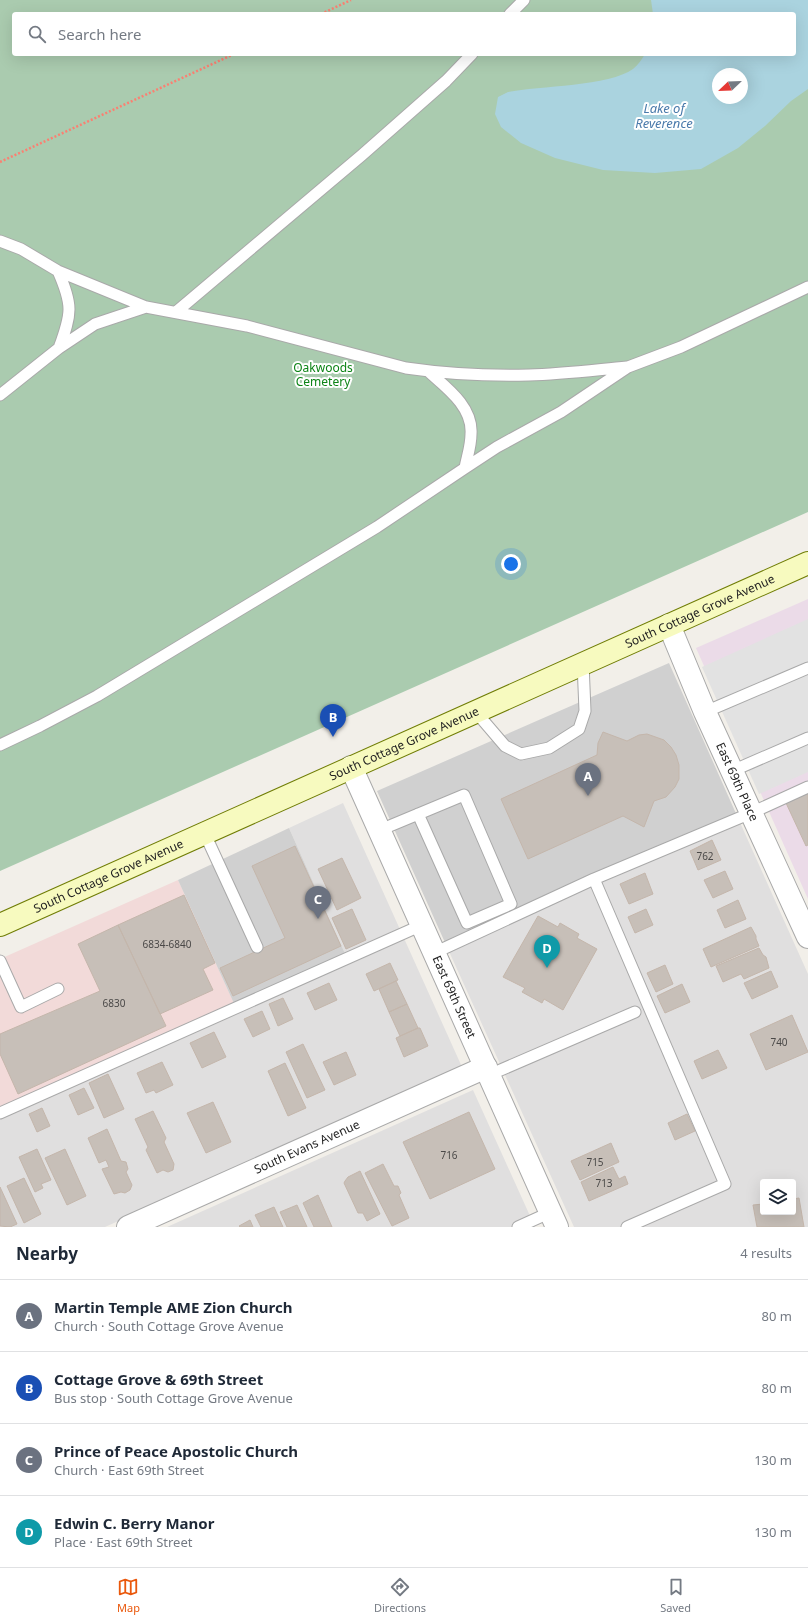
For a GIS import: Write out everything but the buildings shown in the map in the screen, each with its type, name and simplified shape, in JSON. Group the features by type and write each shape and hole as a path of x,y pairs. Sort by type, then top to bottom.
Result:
{"main road":[{"name":"South Cottage Grove Avenue","path":"0,925 204,832 808,562"}],"street":[{"name":"East 69th Place","path":"668,625 705,712 808,937"},
{"name":"East 69th Street","path":"351,767 554,1220"},
{"name":"South Evans Avenue","path":"128,1227 488,1071"}],"lane":[{"path":"512,12 524,0"},
{"path":"176,312 362,155 446,81 470,56"},
{"path":"0,241 21,249 58,271 146,307 247,326 406,368 429,372 529,375 628,367"},
{"path":"58,271 67,291 70,310 67,327 59,348"},
{"path":"0,745 97,696 377,527 464,468 561,412 628,367 681,347 808,287"},
{"path":"0,395 59,348 95,324 146,307"},
{"path":"429,372 453,394 464,407 470,420 471,434 464,468"},
{"path":"475,711 505,746 521,754 549,748 579,729 585,711 583,663"},
{"path":"705,712 808,668"},
{"path":"732,771 808,738"},
{"path":"434,953 594,880 808,787"},
{"path":"380,830 418,814 464,795 511,904 467,923 418,814"},
{"path":"204,832 256,947"},
{"path":"594,880 725,1184 627,1227"},
{"path":"480,918 485,930"},
{"path":"0,1113 422,925"},
{"path":"0,961 21,1007 58,990"},
{"path":"488,1071 635,1012"},
{"path":"518,1227 554,1220"}],"path":[{"path":"325,12 351,0"},
{"path":"0,162 230,56"}],"shaded area":[{"path":"808,599 808,899 696,648"},
{"path":"808,619 808,772 759,794 702,667"},
{"path":"669,663 738,818 447,947 377,791"},
{"path":"343,803 462,1067 105,1227 0,1227 0,1113 347,958 289,828"},
{"path":"738,818 808,974 808,1227 574,1227 447,947"},
{"path":"289,828 347,958 236,1008 178,880"},
{"path":"178,880 236,1008 0,1113 0,959"},
{"path":"473,1090 535,1227 167,1227"}],"green space":[{"name":"Oakwoods Cemetery","path":"0,0 808,0 808,512 0,871"}],"water":[{"name":"Lake of Reverence","path":"651,0 808,0 808,89 791,101 765,126 738,148 701,169 655,173 603,170 555,158 521,143 501,127 495,114 498,97 508,92 592,82 622,75 633,69 644,56 796,56 796,12 653,12"}],"place":[{"name":"Cottage Grove & 69th Street","path":"333,737"},
{"name":"Martin Temple AME Zion Church","path":"588,796"},
{"name":"Prince of Peace Apostolic Church","path":"318,919"},
{"name":"Edwin C. Berry Manor","path":"547,968"}]}
